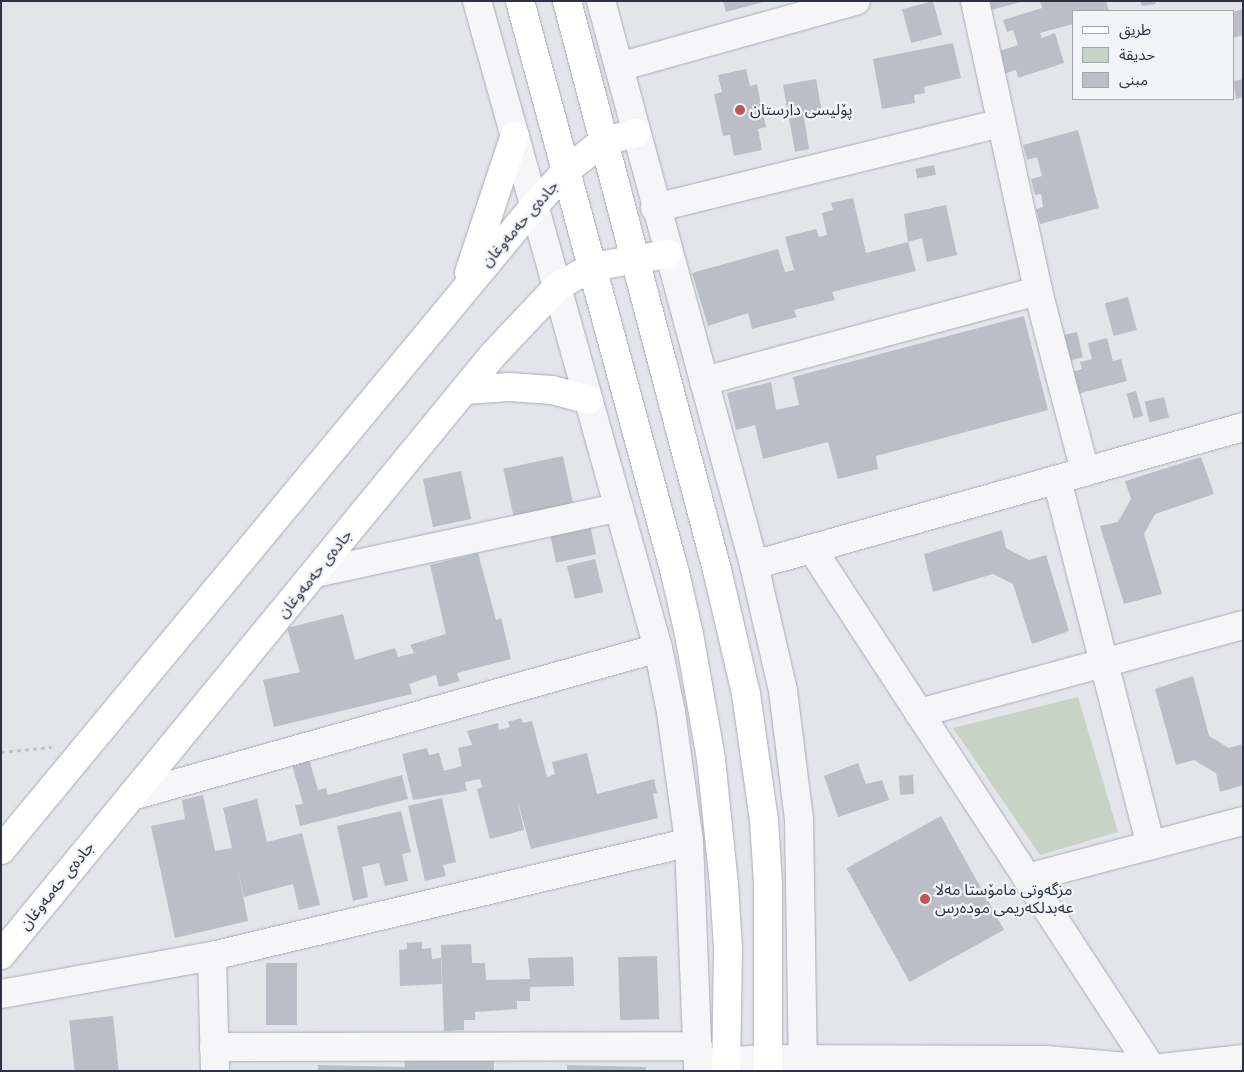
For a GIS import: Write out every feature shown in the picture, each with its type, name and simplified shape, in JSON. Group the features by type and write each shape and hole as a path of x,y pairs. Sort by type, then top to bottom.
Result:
{"main road":[{"path":"520,1 568,169 591,267 675,573 701,697 724,885 728,948 726,1066"},
{"path":"567,1 717,570 746,694 764,820 768,884 768,1065"},
{"name":"جادەی حەمەوغان","path":"1,850 535,205 568,169 604,141 636,133"},
{"path":"463,292 515,135"},
{"name":"جادەی حەمەوغان","path":"1,955 465,390 557,287 591,267 634,258 668,254"},
{"path":"465,390 509,387 552,390 590,400"}],"street":[{"path":"477,1 658,648 672,721 689,842 698,1060"},
{"path":"601,1 668,254 754,565 783,690 798,810 802,883 803,1065"},
{"path":"619,67 828,5 856,1"},
{"path":"975,1 1038,291 1085,472"},
{"path":"656,208 1001,123"},
{"path":"704,382 1038,291"},
{"path":"754,565 1085,472 1241,435"},
{"path":"1057,480 1151,845"},
{"path":"316,573 619,507"},
{"path":"812,549 1152,1069"},
{"path":"919,713 1243,625"},
{"path":"132,796 658,648"},
{"path":"1027,878 1243,821"},
{"path":"1,994 212,956 689,842"},
{"path":"212,956 214,1059 698,1060 726,1066 1046,1060 1152,1069 1243,1059"}],"path":[{"path":"1,752 90,743"}],"green space":[{"path":"1078,697 1118,832 1040,855 953,728"}],"building":[{"path":"723,1 763,1 763,2 726,12"},
{"path":"933,1 942,35 911,43 902,9"},
{"path":"988,1 1021,1 1021,2 991,10"},
{"path":"1040,1 1106,1 1109,10 1072,10 1072,24 1040,33 1042,38 1055,33 1064,63 1018,78 1016,70 1003,74 996,52 1018,45 1013,30 1007,32 1003,20 1042,8"},
{"path":"1140,1 1155,1 1156,4 1142,6"},
{"path":"1243,9 1243,35 1234,38 1234,12"},
{"path":"953,43 961,78 924,87 925,93 914,95 915,103 882,109 873,59"},
{"name":"پۆلیسی دارستان","path":"746,69 750,86 757,84 766,127 758,129 762,150 734,156 730,135 723,136 714,94 722,92 718,75"},
{"path":"816,79 822,113 804,117 809,149 795,152 783,85"},
{"path":"1243,79 1243,97 1236,99 1234,81"},
{"path":"1078,130 1099,208 1040,224 1036,209 1043,207 1041,194 1035,195 1031,179 1042,176 1037,157 1027,160 1023,145"},
{"path":"934,165 936,175 917,178 915,169"},
{"path":"853,198 866,253 908,242 916,271 832,292 835,300 794,310 797,317 752,329 748,313 708,326 692,273 778,249 785,272 794,270 785,237 816,229 819,237 827,235 822,213 833,210 831,203"},
{"path":"946,205 957,255 927,262 922,238 908,242 904,214"},
{"path":"1128,297 1137,330 1114,336 1105,303"},
{"path":"1024,316 1048,410 876,456 878,469 838,479 828,442 763,459 755,425 736,430 727,393 771,382 776,410 799,405 793,377"},
{"path":"1077,332 1083,357 1065,361 1059,336"},
{"path":"1107,338 1113,361 1121,359 1127,381 1077,394 1072,372 1082,369 1080,362 1092,359 1088,343"},
{"path":"1136,391 1143,416 1134,419 1126,394"},
{"path":"1164,397 1169,417 1150,422 1145,402"},
{"path":"563,456 573,505 514,518 503,469"},
{"path":"1201,457 1214,494 1155,514 1144,534 1162,594 1124,604 1100,526 1118,522 1131,499 1125,481"},
{"path":"461,471 471,519 433,527 423,479"},
{"path":"590,525 596,554 556,563 550,534"},
{"path":"1002,530 1006,548 1029,560 1046,555 1069,631 1032,644 1013,584 993,574 933,592 924,554"},
{"path":"478,553 496,620 501,618 511,659 457,673 460,681 439,687 436,675 409,684 412,694 274,727 263,680 300,672 287,628 343,614 355,660 395,648 398,657 414,653 410,645 446,634 430,565"},
{"path":"595,559 603,592 575,599 567,566"},
{"path":"1193,676 1209,736 1229,748 1243,744 1243,785 1220,792 1216,773 1194,760 1176,765 1155,689"},
{"path":"521,718 523,723 532,721 547,777 555,774 552,762 587,753 597,794 654,779 657,793 653,794 658,818 531,849 517,799 524,830 490,839 477,789 500,781 482,787 480,779 465,782 467,791 413,800 402,754 427,748 429,755 439,753 444,771 462,766 458,748 472,745 467,731 498,723 499,730 510,727 508,722"},
{"path":"308,756 318,790 326,788 328,795 402,775 408,799 300,826 295,805 303,804 291,761"},
{"path":"858,763 866,784 882,780 889,800 838,817 824,776"},
{"path":"913,775 914,794 900,795 899,776"},
{"path":"203,795 215,851 232,848 223,808 257,799 267,842 302,833 320,905 299,910 293,884 244,897 238,870 248,921 175,938 151,826 185,819 182,800"},
{"path":"442,798 456,862 443,865 446,876 425,881 408,806"},
{"path":"401,811 411,852 402,854 408,881 385,886 379,863 362,867 368,897 353,901 337,826"},
{"name":"مزگەوتی مامۆستا مەلا عەبدلکەریمی مودەرس","path":"941,816 1004,930 910,982 847,868"},
{"path":"422,942 422,949 431,948 432,959 441,958 442,984 400,986 399,950 407,949 407,943"},
{"path":"471,944 472,963 485,963 486,980 530,979 528,958 573,957 574,986 530,987 530,1001 517,1001 517,1009 475,1012 475,1020 464,1020 464,1030 444,1031 441,945"},
{"path":"657,956 659,1019 620,1020 618,957"},
{"path":"266,963 297,963 297,1025 266,1025"},
{"path":"113,1016 119,1071 75,1071 69,1021"},
{"path":"404,1059 494,1061 494,1071 318,1071 318,1065 405,1067"},
{"path":"567,1065 646,1067 646,1071 567,1071"}],"place":[{"name":"پۆلیسی دارستان","path":"740,110"},
{"name":"مزگەوتی مامۆستا مەلا عەبدلکەریمی مودەرس","path":"925,899"}]}
